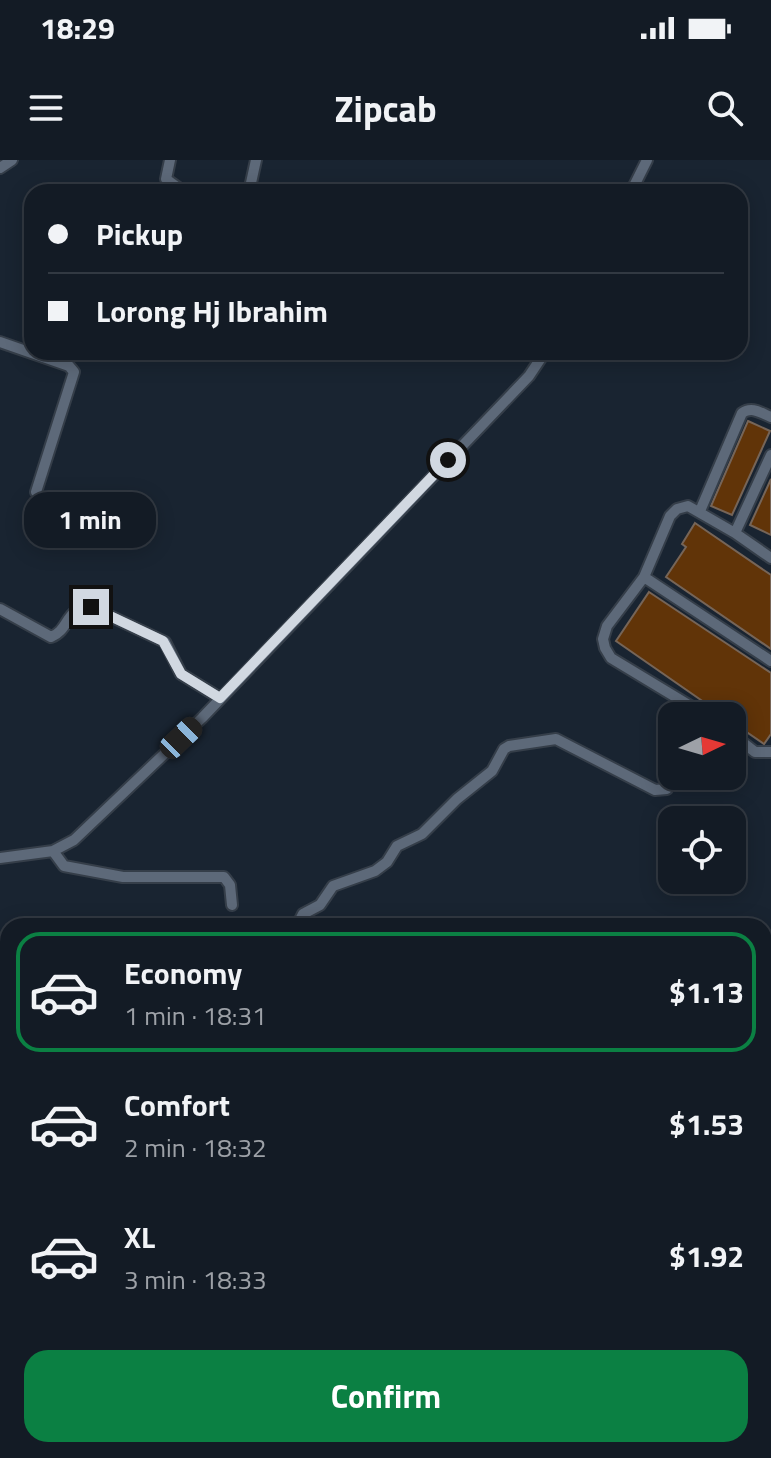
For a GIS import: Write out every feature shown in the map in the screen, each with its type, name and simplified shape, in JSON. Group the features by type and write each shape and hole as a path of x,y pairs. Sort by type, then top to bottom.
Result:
{"street":[{"path":"0,168 12,160"},
{"path":"170,160 166,179 173,184"},
{"path":"251,184 256,160"},
{"path":"635,184 647,160"},
{"path":"0,342 24,350"},
{"path":"36,492 74,372 69,366 52,360"},
{"path":"0,858 53,851 74,840 220,698 529,376 540,360"},
{"path":"700,511 742,413 747,409 756,410 771,417"},
{"path":"735,533 771,455"},
{"path":"684,702 611,658 603,639 607,626 644,577 670,516 677,509 688,506 771,558"},
{"path":"644,577 771,661"},
{"path":"0,609 51,637 59,634 73,612 91,607 163,641 181,674 220,698"},
{"path":"301,918 320,905 333,886 375,871 387,862 397,846 421,836 457,799 492,771 504,749 509,746 556,739 658,790"},
{"path":"746,745 755,752 771,752"},
{"path":"53,851 64,866 123,877 224,877 230,885 232,905"}],"building":[{"path":"748,421 770,431 732,515 711,506"},
{"path":"771,479 771,535 750,525"},
{"path":"695,523 771,575 771,649 666,577 686,547 682,544"},
{"path":"649,592 771,673 771,734 764,744 746,732 746,702 704,702 616,641"}],"route":[{"path":"91,607 166,643 181,674 220,698 448,460"}]}
